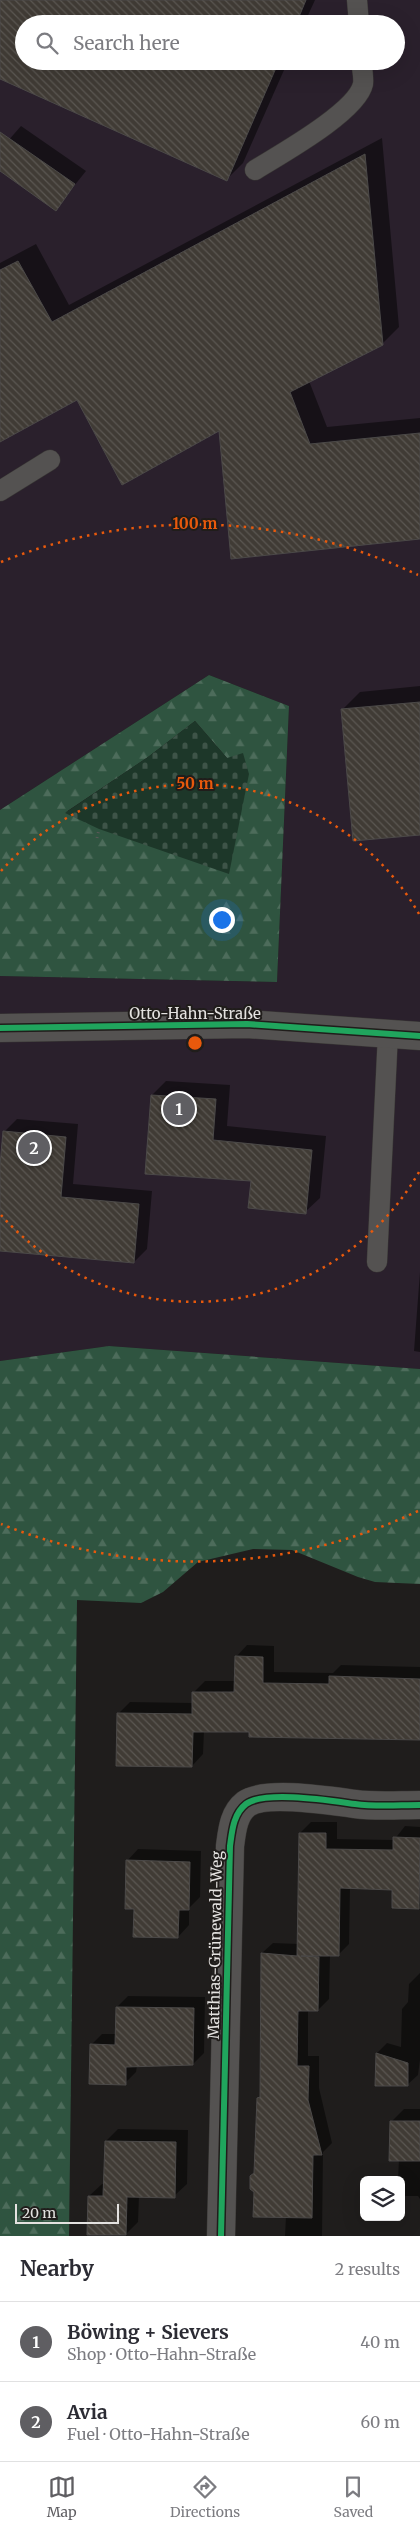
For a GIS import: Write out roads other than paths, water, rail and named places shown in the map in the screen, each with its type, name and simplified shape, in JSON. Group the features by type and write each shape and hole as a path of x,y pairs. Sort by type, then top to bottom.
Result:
{"street":[{"name":"Otto-Hahn-Straße","path":"0,1028 247,1024 420,1036"},
{"name":"Matthias-Grünewald-Weg","path":"221,2236 230,1846 235,1819 246,1804 264,1798 327,1798 356,1804 420,1805"}],"lane":[{"path":"357,0 358,15"},
{"path":"255,170 329,122 356,98 363,84 362,70"},
{"path":"0,491 50,460"},
{"path":"377,1262 388,1033"}],"place":[{"name":"Böwing + Sievers","path":"179,1109"},
{"name":"Avia","path":"34,1148"}]}
